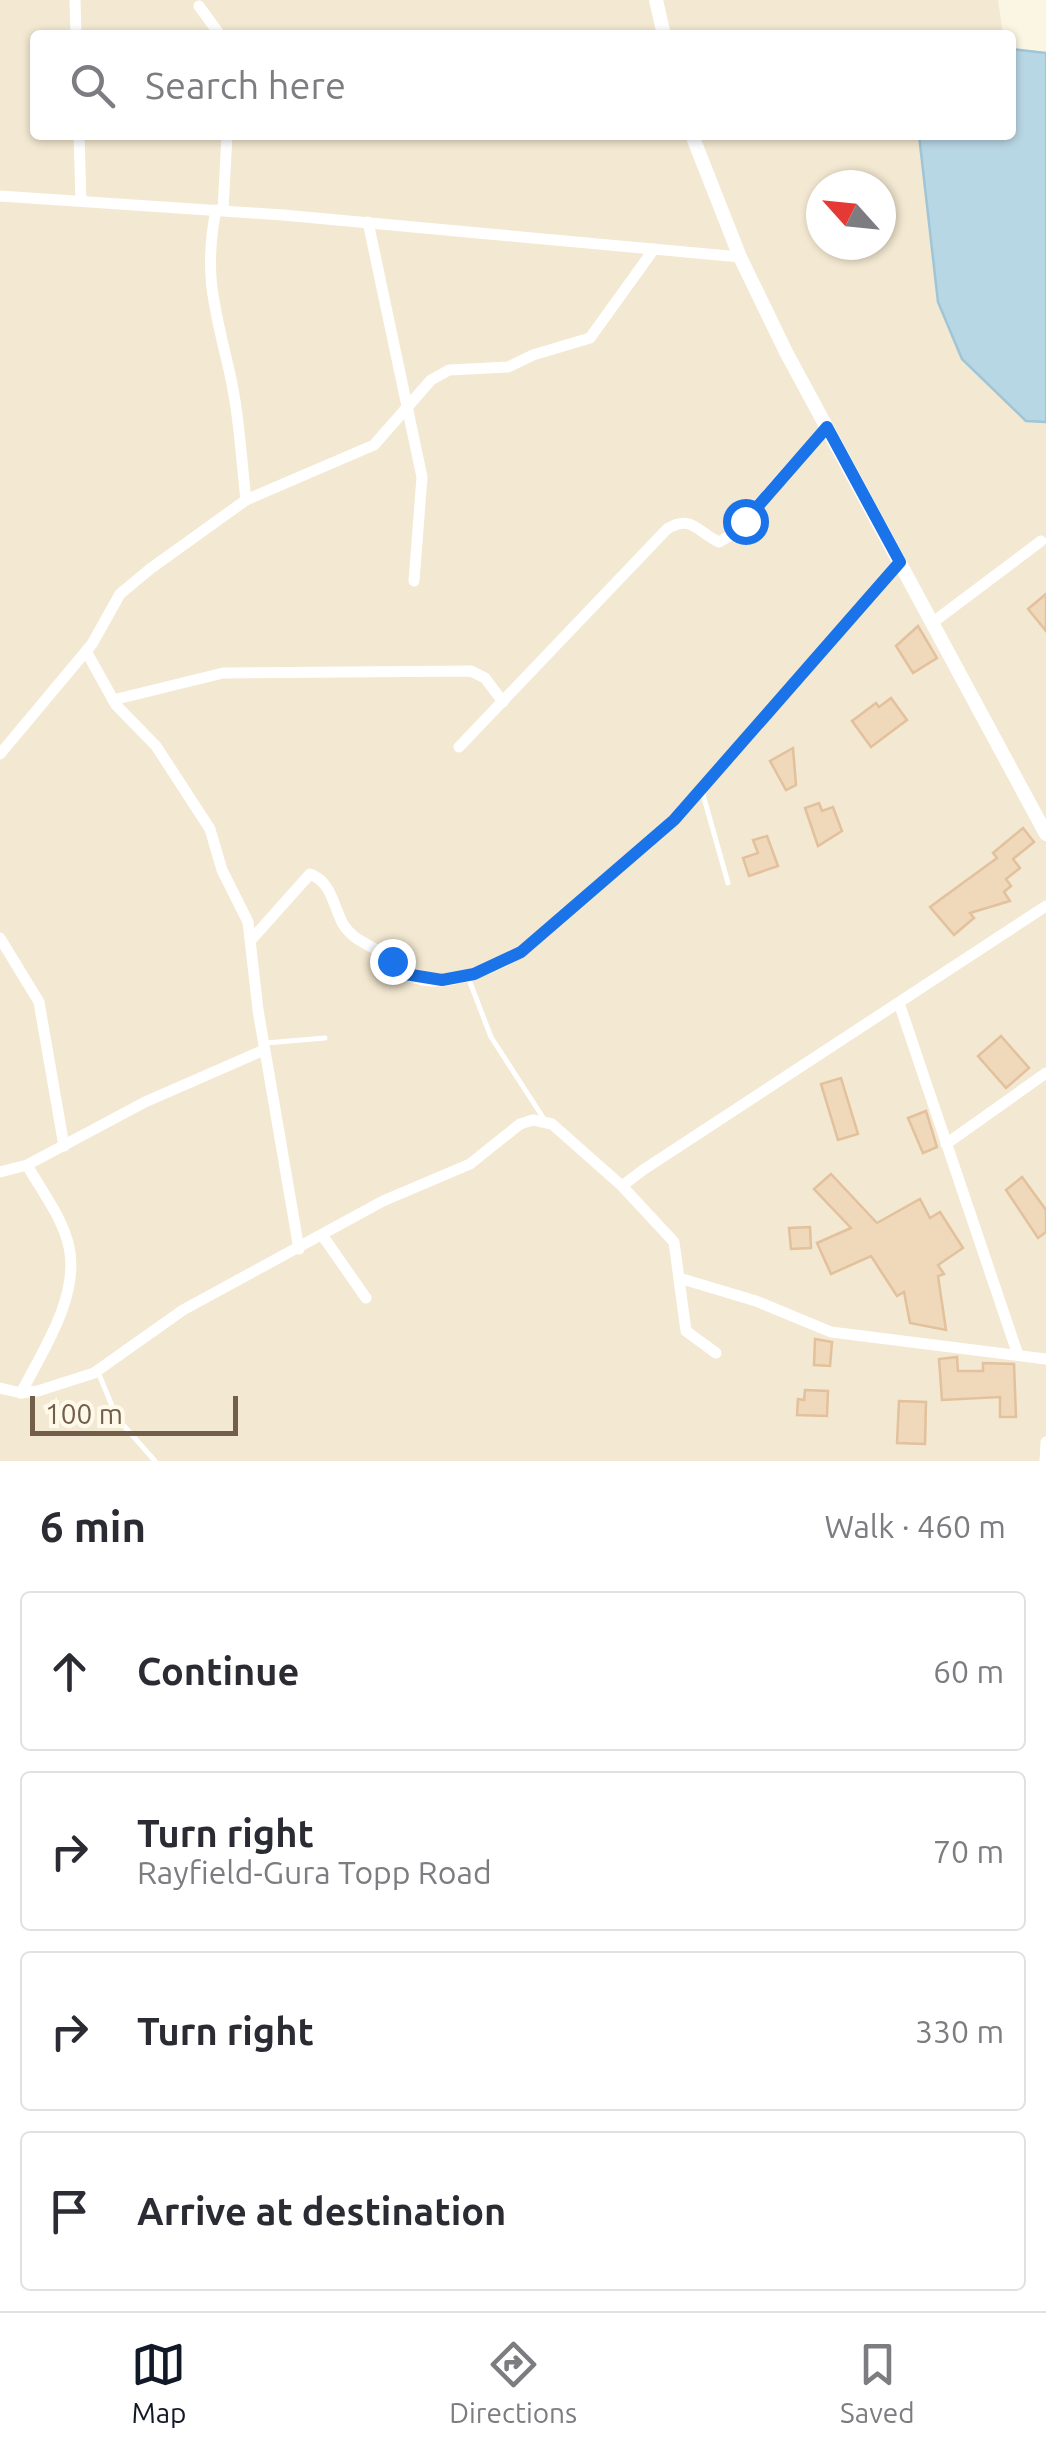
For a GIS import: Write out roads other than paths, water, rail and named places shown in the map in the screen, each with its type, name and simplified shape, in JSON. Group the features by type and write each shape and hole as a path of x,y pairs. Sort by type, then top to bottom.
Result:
{"street":[{"path":"75,0 76,30"},
{"path":"656,0 663,30"},
{"path":"198,6 216,30"},
{"path":"79,140 80,201"},
{"path":"227,140 220,210 210,242 215,325 230,371 246,500"},
{"path":"694,140 740,258 1046,834"},
{"path":"0,196 368,222 740,258"},
{"path":"368,222 422,477 414,581"},
{"path":"0,754 86,650 120,594 246,500 374,445 431,380 449,370 508,367 533,354 590,338 654,249"},
{"path":"459,747 667,529 680,521 693,522 720,542 731,535 827,427"},
{"path":"932,622 1040,541"},
{"path":"251,940 310,874 327,886 344,926 356,940 420,980 467,975 521,952 702,792 900,562"},
{"path":"86,650 113,700 156,746 210,829 222,870 248,922 264,1046 299,1249"},
{"path":"113,700 224,673 470,671 485,678 503,702"},
{"path":"622,1186 1046,906"},
{"path":"0,938 39,1002 64,1146"},
{"path":"898,1003 1018,1355"},
{"path":"0,1172 26,1165 145,1102 264,1046"},
{"path":"946,1144 1046,1073"},
{"path":"0,1388 21,1393 98,1370 182,1310 322,1235 470,1164 520,1124 544,1119 622,1186 671,1235 686,1331 716,1352"},
{"path":"21,1393 59,1316 70,1251 64,1230 26,1165"},
{"path":"322,1235 366,1298"},
{"path":"679,1278 756,1301 831,1332 1046,1359"},
{"path":"1045,1461 1046,1442"}],"lane":[{"path":"702,792 728,883"},
{"path":"467,975 491,1037 544,1119"},
{"path":"264,1046 325,1038"},
{"path":"98,1370 117,1418 155,1461"}],"water":[{"path":"1016,50 1046,53 1046,422 1026,421 962,359 938,302 920,140 1016,140"}]}
